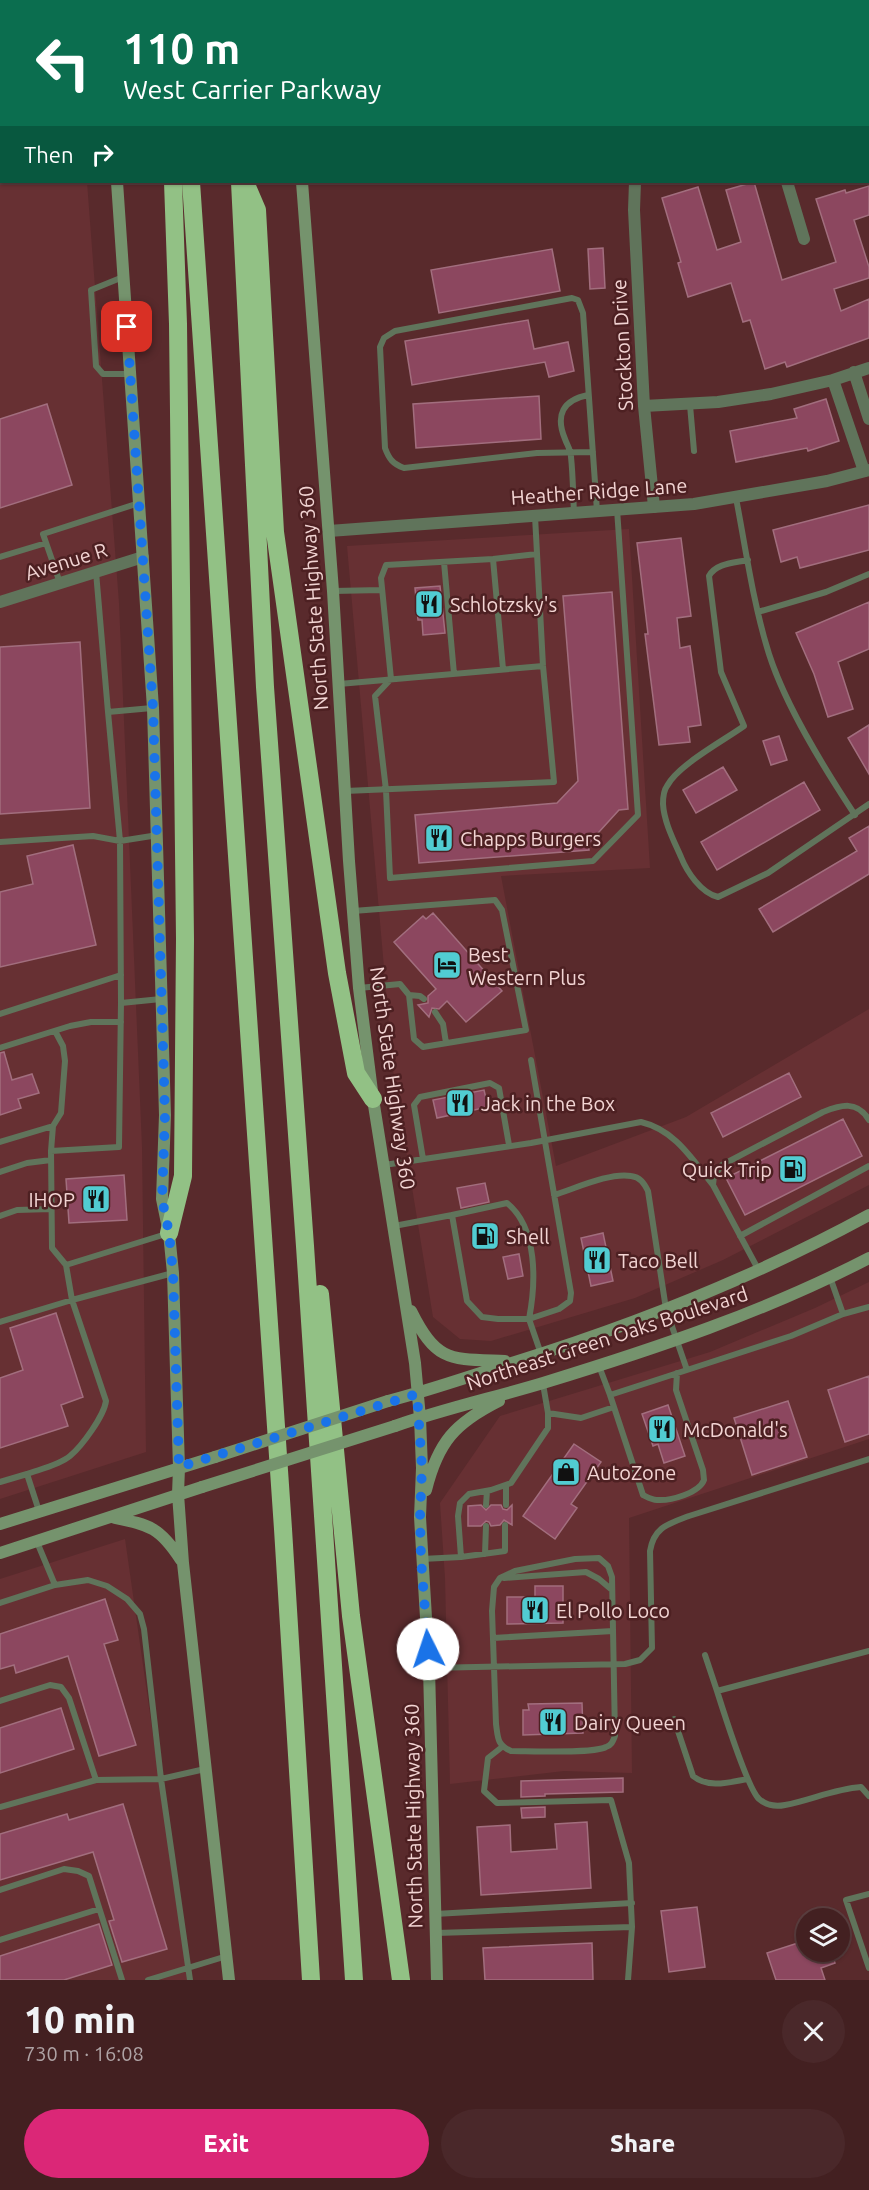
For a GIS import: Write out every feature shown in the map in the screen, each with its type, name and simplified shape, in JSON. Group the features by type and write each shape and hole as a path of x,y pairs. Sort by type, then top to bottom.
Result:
{"highway":[{"path":"169,1233 183,1176 185,939 178,324 173,183"},
{"path":"191,183 283,1529 311,1980"},
{"path":"242,183 265,687 354,1980"},
{"path":"243,183 257,210 275,532 320,863 337,973 356,1073 373,1099"},
{"path":"305,1246 320,1294 351,1616 401,1980"}],"main road":[{"path":"117,183 153,708 165,1115 162,1199 169,1233 173,1273 178,1494 183,1563 229,1980"},
{"name":"North State Highway 360","path":"302,183 329,531 359,988 420,1418 421,1559 429,1668 437,1980"},
{"name":"Northeast Green Oaks Boulevard","path":"0,1524 388,1401 417,1394 636,1322 758,1269 869,1215"},
{"name":"Northeast Green Oaks Boulevard","path":"0,1553 178,1494 420,1418 543,1383 678,1339 744,1315 869,1258"},
{"path":"405,1300 430,1344 441,1353 461,1360 515,1362"},
{"path":"420,1517 432,1466 446,1440 471,1416 523,1389"},
{"path":"109,1517 142,1523 156,1529 166,1538 183,1563"}],"street":[{"name":"Stockton Drive","path":"635,183 634,210 644,406 654,507"},
{"path":"787,183 804,239"},
{"path":"644,406 690,405 773,393 833,380 869,368"},
{"path":"854,372 869,419"},
{"path":"833,380 866,470"},
{"name":"Heather Ridge Lane","path":"329,531 694,504 827,481 866,470"},
{"name":"Avenue R","path":"0,602 143,557"}],"lane":[{"path":"123,277 91,290 96,366 103,374 130,374"},
{"path":"593,452 537,453 404,468 396,465 389,459 386,448 380,347 384,338 395,331 572,298 578,300 583,313 588,395 593,452 597,511"},
{"path":"574,513 571,453 561,425 563,410 567,403 575,398 588,395"},
{"path":"690,405 694,451"},
{"path":"736,498 758,612 770,655 787,697 829,775 855,814"},
{"path":"60,583 43,534 140,503"},
{"path":"537,554 386,565 381,578 391,679 375,696 386,790 390,878 593,861 638,815 617,509"},
{"path":"345,791 554,782 543,666 534,515"},
{"path":"0,557 46,543"},
{"path":"493,559 503,669"},
{"path":"748,560 724,565 709,576 721,672 744,726 679,771 666,787 663,804 667,824 682,860 694,880 712,896 718,897 768,873 869,804"},
{"path":"444,562 454,674"},
{"path":"51,1151 119,1147 120,841 96,572"},
{"path":"758,612 826,592 869,574"},
{"path":"333,591 382,590"},
{"path":"339,684 543,666"},
{"path":"108,712 153,708"},
{"path":"0,842 93,836 120,841 158,835"},
{"path":"353,911 495,900 502,910 526,1030 423,1047 414,1039 409,995 400,984 359,988"},
{"path":"0,1014 121,975"},
{"path":"409,995 420,996 424,999"},
{"path":"121,1003 161,999"},
{"path":"435,1012 443,1024 446,1043"},
{"path":"0,1048 91,1022 121,1022"},
{"path":"0,1482 60,1462 70,1456 102,1416 106,1401 72,1300 66,1265 52,1248 52,1126 61,1113 65,1060 63,1046 55,1031"},
{"path":"452,1215 467,1301 482,1317 529,1318 559,1309 570,1301 571,1293 531,1060"},
{"path":"423,1159 414,1105 420,1097 490,1083 499,1088 509,1145"},
{"path":"713,1185 714,1176 722,1165 823,1112 848,1105 856,1106 869,1120"},
{"path":"383,1165 544,1140 641,1122 656,1126 669,1134 713,1185 758,1269"},
{"path":"0,1142 52,1126"},
{"path":"0,1172 27,1163 51,1160"},
{"path":"740,1236 869,1166"},
{"path":"554,1195 609,1177 631,1176 642,1180 648,1191 666,1309 687,1370"},
{"path":"394,1226 507,1203 517,1211 527,1231 533,1296 529,1318 541,1354"},
{"path":"0,1216 17,1210 51,1209"},
{"path":"66,1265 169,1233"},
{"path":"0,1322 173,1273"},
{"path":"830,1277 843,1314"},
{"path":"610,1395 791,1336 843,1314 869,1307"},
{"path":"599,1365 643,1495 656,1500 668,1499 698,1490 704,1480 703,1470 676,1390 677,1373"},
{"path":"461,1557 458,1516 460,1503 469,1494 511,1483 548,1428 543,1383"},
{"path":"548,1413 581,1418 614,1407"},
{"path":"429,1668 626,1664 640,1660 652,1648 650,1551 657,1532 668,1524 689,1516 869,1459"},
{"path":"27,1473 39,1511"},
{"path":"506,1485 506,1505"},
{"path":"486,1505 487,1491"},
{"path":"421,1559 461,1557 505,1551 505,1525"},
{"path":"485,1554 486,1526"},
{"path":"37,1541 55,1585"},
{"path":"575,1558 599,1558 608,1566 612,1590 614,1664 615,1736 611,1744 604,1749 584,1750 511,1751 502,1747 496,1724 492,1611 494,1587 500,1578 515,1571 575,1558"},
{"path":"500,1578 586,1572 612,1590"},
{"path":"0,1603 55,1585 88,1580 107,1586 127,1599 140,1614 144,1629 161,1779 190,1980"},
{"path":"493,1638 613,1631"},
{"path":"717,1691 869,1651"},
{"path":"705,1655 748,1779 757,1798 769,1805 783,1806 841,1788 861,1787 869,1796"},
{"path":"0,1701 50,1685 61,1687 69,1698 96,1780"},
{"path":"674,1719 693,1776 713,1784 748,1779"},
{"path":"502,1747 488,1758 484,1791 496,1803 611,1800 629,1863 632,1927 628,1980"},
{"path":"0,1807 96,1780 161,1779 206,1769"},
{"path":"0,1890 64,1869 78,1871 89,1876 122,1980"},
{"path":"869,1894 846,1900 869,1968"},
{"path":"435,1914 632,1902"},
{"path":"0,1940 99,1910"},
{"path":"436,1933 632,1927"},
{"path":"148,1980 227,1956"}],"shaded area":[{"path":"0,183 87,183 119,603 142,1147 146,1452 0,1499"},
{"path":"629,529 650,868 501,876 556,1166 686,1117 869,1009 869,1185 723,1260 635,1298 491,1341 460,1339 433,1317 393,1070 347,546"},
{"path":"869,1282 869,1439 629,1518 632,1773 564,1771 450,1784 445,1578 440,1503 500,1416 710,1352 815,1308"},
{"path":"125,1539 188,1980 0,1980 0,1579"}],"building":[{"path":"754,183 782,280 836,262 816,199 845,190 846,193 869,186 869,215 854,220 869,267 869,278 834,289 841,311 869,299 869,338 787,367 785,362 765,369 750,320 743,322 731,283 688,297 678,263 681,262 662,198 698,187 717,250 741,242 726,190"},
{"path":"603,248 605,288 590,289 588,249"},
{"path":"552,249 560,291 439,313 431,270"},
{"path":"528,320 534,349 568,342 574,371 549,377 545,362 412,385 405,341"},
{"path":"539,396 541,439 416,448 413,404"},
{"path":"826,399 839,441 808,451 807,448 736,462 730,431 797,418 794,409"},
{"path":"47,404 72,485 0,508 0,419"},
{"path":"869,505 869,550 800,568 797,557 781,562 773,530"},
{"path":"681,538 691,616 677,618 680,648 690,646 701,725 688,727 690,742 659,745 645,634 648,634 637,543"},
{"name":"Schlotzsky's","path":"440,586 445,633 423,635 422,620 418,620 415,588"},
{"path":"612,592 628,809 619,810 588,844 589,850 419,863 415,815 557,803 578,781 563,596"},
{"path":"869,602 869,649 838,662 853,709 828,717 814,674 796,633"},
{"path":"80,642 90,808 0,814 0,647"},
{"path":"869,725 869,774 848,738"},
{"path":"779,736 787,760 771,765 763,741"},
{"path":"723,767 737,790 696,813 683,790"},
{"path":"804,782 820,810 717,870 701,842"},
{"path":"869,826 869,874 773,932 759,909 857,851 849,838"},
{"path":"73,845 96,945 0,967 0,892 33,884 27,856"},
{"name":"Best Western Plus","path":"433,913 502,991 466,1022 447,1001 439,1009 432,1008 429,1017 418,1005 428,1003 428,996 436,989 394,942 423,916 426,919"},
{"path":"4,1052 12,1080 32,1074 39,1093 18,1099 21,1108 0,1115 0,1053"},
{"path":"789,1073 801,1097 723,1137 711,1113"},
{"name":"Jack in the Box","path":"484,1090 488,1107 437,1118 433,1100"},
{"path":"843,1119 862,1156 745,1215 726,1178"},
{"name":"IHOP","path":"124,1175 127,1220 69,1223 66,1179"},
{"path":"485,1183 489,1202 461,1208 457,1188"},
{"name":"Taco Bell","path":"603,1233 613,1281 591,1286 581,1238"},
{"path":"519,1254 523,1276 508,1279 503,1257"},
{"path":"56,1313 83,1397 61,1405 68,1426 0,1448 0,1378 23,1370 10,1328"},
{"path":"869,1376 869,1434 845,1442 828,1390"},
{"path":"788,1401 807,1457 752,1475 734,1418"},
{"name":"McDonald's","path":"668,1405 685,1456 664,1463 658,1444 653,1446 642,1414"},
{"path":"574,1444 601,1462 571,1504 577,1508 555,1539 523,1516"},
{"path":"481,1505 486,1510 491,1505 501,1505 507,1510 512,1505 512,1525 504,1520 500,1525 491,1526 486,1521 481,1526 468,1526 468,1506"},
{"name":"El Pollo Loco","path":"535,1586 563,1586 563,1623 507,1624 507,1597 535,1597"},
{"path":"105,1599 118,1640 104,1644 136,1745 99,1756 68,1656 16,1673 14,1665 0,1669 0,1634"},
{"name":"Dairy Queen","path":"582,1703 583,1733 523,1735 523,1710 529,1710 528,1704"},
{"path":"61,1708 74,1749 0,1773 0,1728"},
{"path":"623,1778 623,1792 545,1794 545,1796 521,1797 521,1781"},
{"path":"123,1804 167,1949 122,1962 109,1921 114,1920 93,1852 0,1880 0,1834 67,1814 69,1820"},
{"path":"545,1807 545,1817 522,1818 521,1808"},
{"path":"587,1822 591,1888 481,1895 477,1827 510,1825 511,1852 557,1849 555,1824"},
{"path":"697,1907 705,1967 669,1972 661,1911"},
{"path":"99,1924 112,1965 64,1980 0,1980 0,1956"},
{"path":"592,1943 593,1980 485,1980 483,1948"},
{"path":"796,1944 796,1962 835,1963 821,1968 825,1980 776,1980 767,1953"}],"place":[{"name":"Schlotzsky's","path":"429,604"},
{"name":"Chapps Burgers","path":"439,838"},
{"name":"Best Western Plus","path":"447,965"},
{"name":"Jack in the Box","path":"460,1103"},
{"name":"Quick Trip","path":"793,1169"},
{"name":"IHOP","path":"96,1199"},
{"name":"Shell","path":"485,1236"},
{"name":"Taco Bell","path":"597,1260"},
{"name":"McDonald's","path":"662,1429"},
{"name":"AutoZone","path":"566,1472"},
{"name":"El Pollo Loco","path":"535,1610"},
{"name":"Dairy Queen","path":"553,1722"}],"route":[{"path":"127,327 153,708 165,1115 162,1199 169,1233 173,1273 179,1467 388,1401 417,1394 422,1468 421,1559 428,1649"}]}
